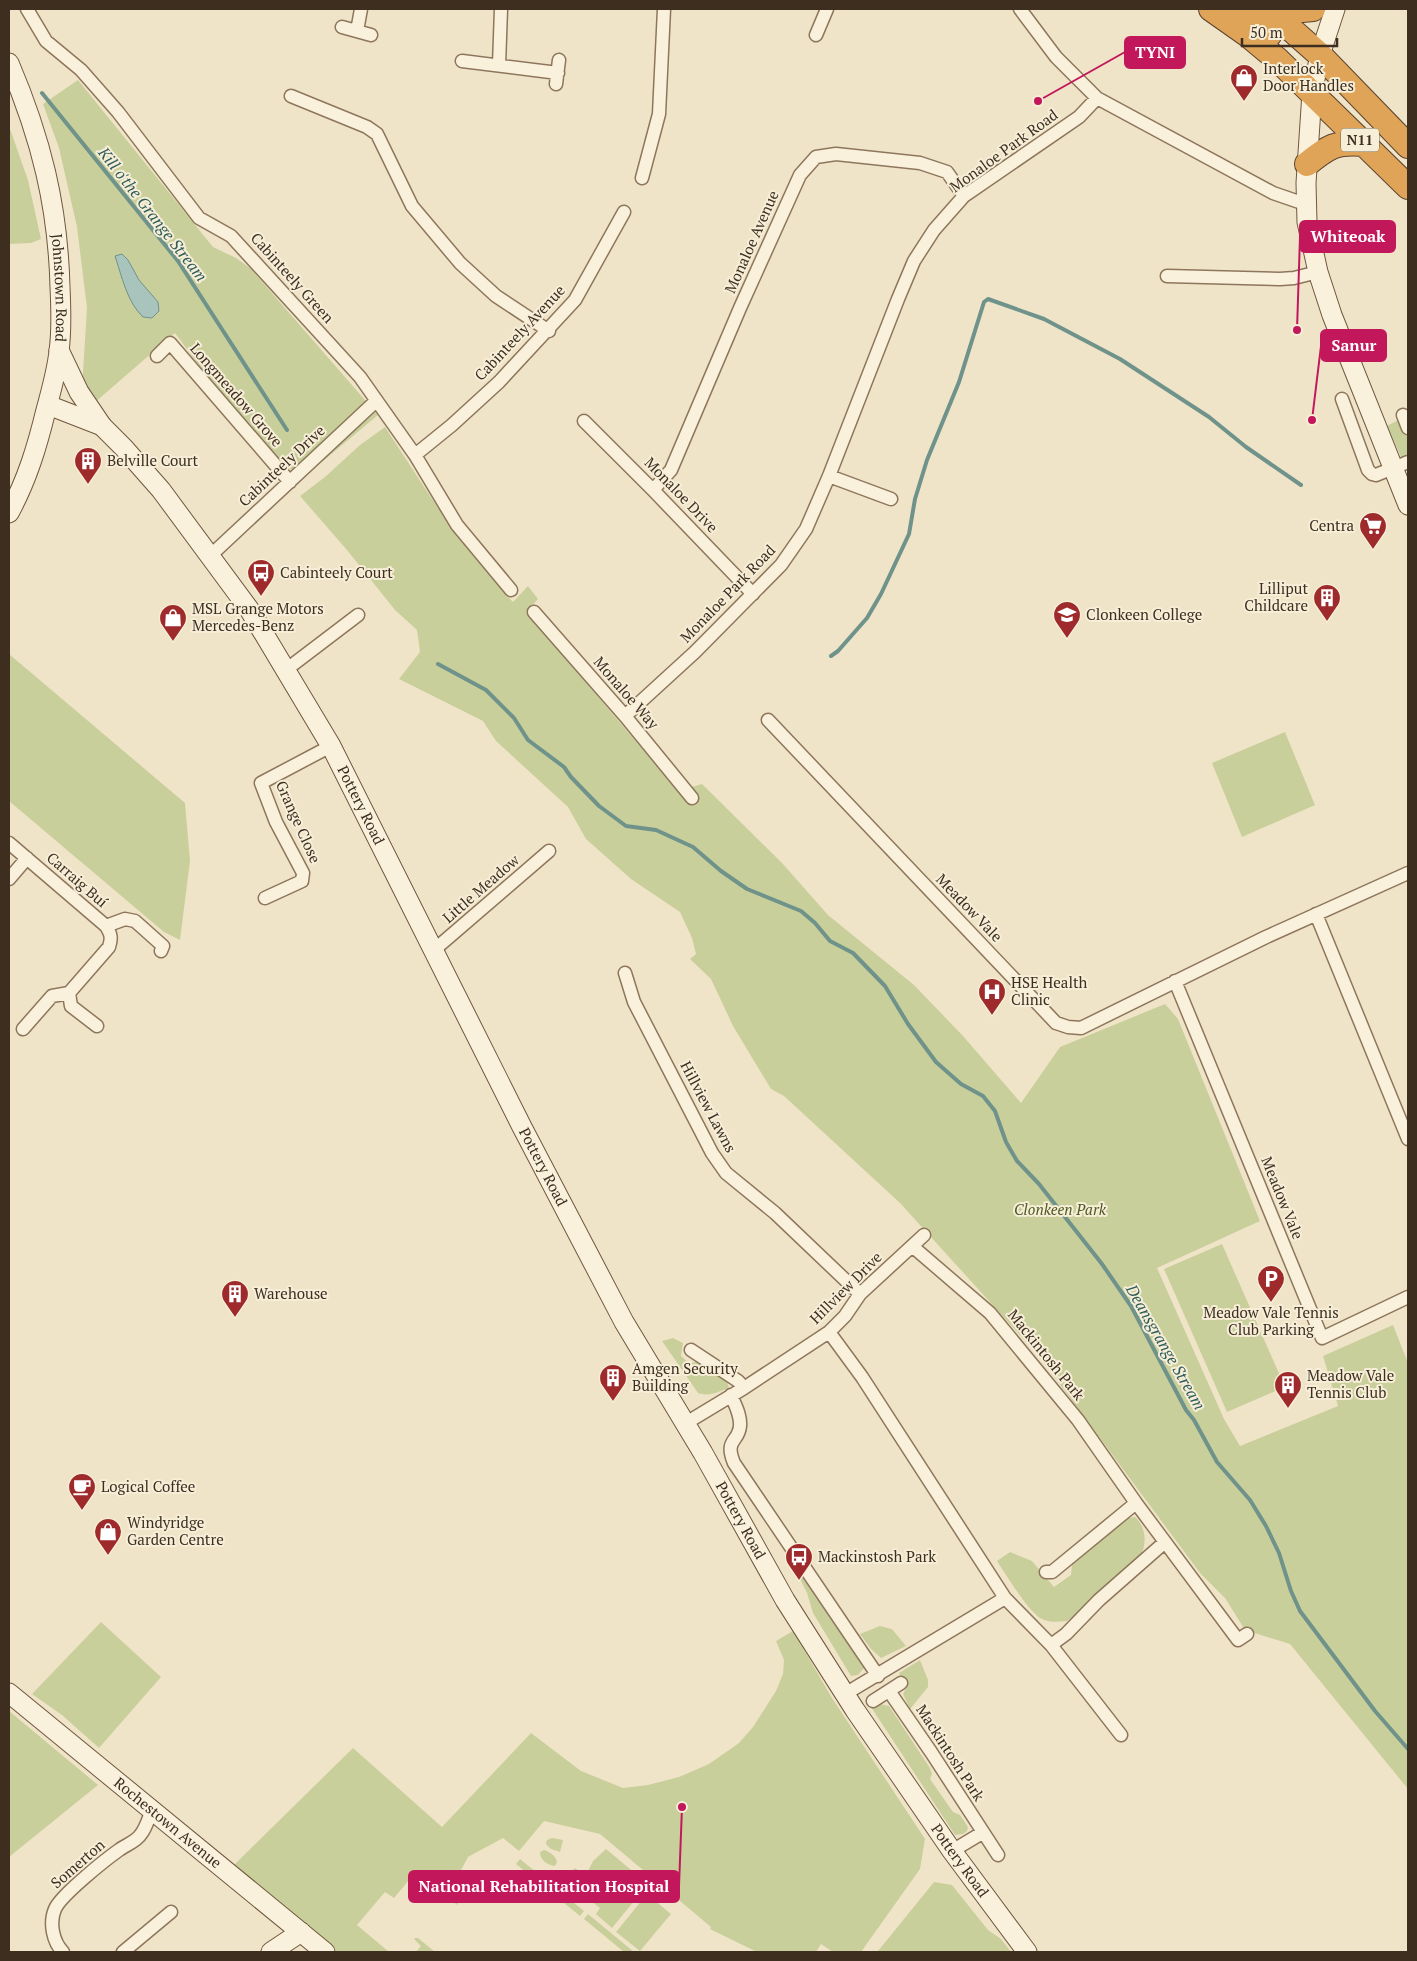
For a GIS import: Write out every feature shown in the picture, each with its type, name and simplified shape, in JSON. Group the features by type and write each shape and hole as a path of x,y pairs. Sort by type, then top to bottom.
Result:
{"highway":[{"name":"N11","path":"1211,9 1248,35 1315,75 1408,146"},
{"name":"N11","path":"1241,9 1346,102 1408,168"},
{"name":"N11","path":"1268,9 1364,144 1408,187"},
{"path":"1277,9 1291,12 1313,9"},
{"name":"N11","path":"1307,164 1335,145 1345,143 1364,144"}],"street":[{"name":"Cabinteely Green","path":"27,9 46,41 81,70 118,112 199,218 232,236 360,377 414,455 457,526 511,590"},
{"path":"357,31 361,9"},
{"path":"499,66 501,9"},
{"path":"642,178 659,114 664,9"},
{"path":"816,35 827,9"},
{"path":"1020,9 1056,57 1097,98 1273,193 1305,204"},
{"path":"1335,9 1315,75 1305,204 1318,272 1332,315 1400,465 1408,505"},
{"path":"342,27 371,35"},
{"path":"462,61 499,66 557,79 559,60"},
{"name":"Johnstown Road","path":"9,64 23,96 39,142 56,222 61,310 59,350 37,450 22,488 9,513"},
{"path":"291,96 367,127 377,134 412,206 460,263 496,296 548,331"},
{"name":"Monaloe Park Road","path":"625,716 695,652 782,566 806,529 829,476 914,261 934,230 964,196 1079,117 1097,98"},
{"name":"Monaloe Avenue","path":"654,490 671,470 740,308 800,175 816,157 836,154 920,163 947,172 964,196"},
{"name":"Cabinteely Avenue","path":"414,455 452,425 499,382 575,300 624,212"},
{"path":"1167,276 1280,279 1294,278 1318,272"},
{"name":"Longmeadow Grove","path":"158,356 170,343 290,482"},
{"path":"59,350 79,392 102,426"},
{"path":"1342,399 1368,470 1376,475 1400,465"},
{"name":"Cabinteely Drive","path":"210,556 376,400"},
{"name":"Pottery Road","path":"48,405 102,426 161,490 249,609 287,670 330,746 522,1127 624,1322 686,1423 785,1600 845,1694 952,1851 1027,1952"},
{"path":"1403,415 1408,428"},
{"name":"Monaloe Drive","path":"584,421 654,490 753,594"},
{"path":"829,476 891,499"},
{"name":"Monaloe Way","path":"534,612 625,716 692,798"},
{"path":"287,670 358,615"},
{"name":"Meadow Vale","path":"768,720 1056,1023 1068,1027 1081,1028 1316,914 1408,873"},
{"name":"Grange Close","path":"265,898 302,881 303,873 276,822 261,783 330,746"},
{"name":"Carraig Buí","path":"9,843 106,926 110,932 111,940 109,947 69,993 52,996 23,1028"},
{"name":"Little Meadow","path":"434,950 549,850"},
{"name":"Carraig Buí","path":"9,879 27,858"},
{"path":"1316,914 1408,1139"},
{"name":"Carraig Buí","path":"106,926 125,919 135,921 163,946 161,951"},
{"name":"Hillview Lawns","path":"625,973 634,1002 712,1153 726,1173 775,1213 860,1294"},
{"name":"Meadow Vale","path":"1175,982 1322,1338 1408,1298"},
{"path":"69,993 71,1006 98,1026"},
{"name":"Hillview Drive","path":"686,1423 744,1388 829,1332 845,1316 860,1294 924,1234"},
{"name":"Mackintosh Park","path":"912,1246 990,1313 1078,1420 1136,1503 1238,1640 1247,1634"},
{"path":"829,1332 862,1378 1005,1598 1051,1645 1121,1734"},
{"path":"691,1350 738,1381 744,1388"},
{"path":"731,1396 738,1412 740,1427 732,1442 730,1453 734,1463 878,1676"},
{"path":"1046,1572 1052,1572 1136,1503"},
{"path":"1051,1645 1066,1634 1099,1600 1165,1542"},
{"path":"845,1694 878,1676 1005,1598"},
{"path":"873,1701 901,1683"},
{"name":"Mackintosh Park","path":"889,1691 998,1855"},
{"name":"Rochestown Avenue","path":"9,1693 325,1952"},
{"name":"Somerton","path":"63,1952 56,1941 52,1925 55,1909 59,1902 87,1876 141,1835 152,1810"},
{"path":"952,1851 982,1833"},
{"path":"123,1952 171,1912"},
{"path":"271,1952 301,1932"}],"green space":[{"path":"78,80 213,247 236,258 250,268 378,415 323,461 308,471 288,469 209,379 175,333 86,410 82,388 87,308 77,227 59,148 43,104"},
{"path":"9,126 28,180 41,239 31,243 9,244"},
{"path":"1400,419 1408,437 1408,459 1403,461 1387,426"},
{"name":"Clonkeen Park","path":"385,427 432,499 472,554 513,602 528,586 538,599 526,612 678,791 702,784 782,863 828,915 914,985 963,1036 1021,1103 1060,1047 1165,1004 1178,1019 1260,1221 1157,1268 1224,1419 1240,1446 1338,1406 1323,1356 1393,1325 1408,1363 1408,1789 1290,1644 1245,1630 1225,1598 1200,1573 1039,1356 900,1203 784,1096 771,1089 733,1026 711,979 690,959 696,954 692,938 680,912 631,879 586,839 568,807 496,741 483,721 399,679 420,652 417,630 395,610 347,550 300,496 325,477 360,445"},
{"path":"9,654 185,803 190,861 180,940 164,932 9,801"},
{"path":"1285,732 1315,805 1242,837 1212,763"},
{"path":"1222,1244 1285,1387 1227,1412 1164,1269"},
{"path":"673,1338 683,1343 681,1356 689,1363 697,1362 727,1382 729,1388 710,1394 698,1393 662,1341"},
{"path":"1135,1517 1141,1525 1144,1534 1142,1553 1107,1588 1067,1621 1057,1622 1040,1618 1023,1600 997,1561 1010,1552 1032,1561 1054,1587 1071,1575 1072,1564 1127,1518"},
{"path":"789,1557 864,1668 858,1675 851,1676 813,1613 807,1593"},
{"path":"101,1622 161,1677 99,1748 62,1715 32,1694"},
{"path":"880,1626 892,1629 906,1646 881,1658 871,1649 860,1634"},
{"path":"793,1631 832,1698 925,1839 920,1869 861,1952 833,1952 821,1944 816,1952 757,1952 710,1929 711,1927 600,1834 544,1821 519,1851 503,1838 468,1857 451,1889 459,1897 458,1899 460,1900 457,1905 420,1872 414,1874 394,1898 385,1892 357,1925 389,1952 335,1952 277,1904 277,1900 234,1865 353,1748 442,1827 531,1733 581,1771 623,1788 648,1785 679,1777 709,1764 739,1743 753,1727 776,1691 783,1674 784,1660 776,1641"},
{"path":"920,1660 928,1680 928,1687 910,1709 903,1694 907,1687 899,1673"},
{"path":"880,1704 889,1706 930,1768 932,1774 930,1779 953,1812 960,1815 968,1827 967,1831 963,1834 955,1835 871,1707"},
{"path":"9,1711 98,1785 9,1857"},
{"path":"552,1838 563,1840 560,1852 551,1849 546,1844 547,1840"},
{"path":"606,1849 648,1884 612,1928 596,1914 600,1908 582,1894 577,1899 560,1885 575,1868 583,1874 587,1873 593,1861"},
{"path":"544,1850 555,1858 557,1862 555,1866 549,1865 543,1860 540,1852"},
{"path":"520,1859 584,1911 580,1916 516,1864"},
{"path":"934,1882 952,1885 988,1930 1001,1939 1011,1952 878,1951"},
{"path":"647,1894 671,1914 640,1951 616,1932"},
{"path":"588,1914 634,1952 624,1952 584,1919"},
{"path":"415,1938 418,1938 435,1952 416,1952 421,1946"}],"water":[{"path":"122,254 128,260 139,280 158,302 159,311 152,318 143,317 129,297 115,256"}],"waterway":[{"name":"Kill o'the Grange Stream","path":"42,93 178,261 287,430"},
{"path":"831,656 838,651 867,618 881,594 909,534 915,499 927,460 959,382 984,302 988,299 1044,319 1120,359 1209,417 1246,447 1301,485"},
{"name":"Deansgrange Stream","path":"438,664 486,690 514,718 528,740 564,767 599,806 626,826 656,830 693,847 721,871 747,889 801,911 815,923 830,941 853,953 885,986 908,1024 936,1062 961,1084 983,1096 995,1111 1006,1142 1017,1161 1039,1184 1102,1264 1131,1306 1186,1410 1194,1420 1217,1462 1250,1500 1266,1526 1279,1553 1291,1591 1300,1611 1375,1711 1408,1749"}],"place":[{"name":"TYNI","path":"1038,101"},
{"name":"Interlock Door Handles","path":"1244,102"},
{"name":"Whiteoak","path":"1297,330"},
{"name":"Sanur","path":"1312,420"},
{"name":"Belville Court","path":"88,485"},
{"name":"Centra","path":"1373,550"},
{"name":"Cabinteely Court","path":"261,597"},
{"name":"Lilliput Childcare","path":"1327,622"},
{"name":"Clonkeen College","path":"1067,639"},
{"name":"MSL Grange Motors Mercedes-Benz","path":"173,642"},
{"name":"HSE Health Clinic","path":"992,1016"},
{"name":"Meadow Vale Tennis Club Parking","path":"1271,1303"},
{"name":"Warehouse","path":"235,1318"},
{"name":"Amgen Security Building","path":"613,1402"},
{"name":"Meadow Vale Tennis Club","path":"1288,1409"},
{"name":"Logical Coffee","path":"82,1511"},
{"name":"Windyridge Garden Centre","path":"108,1556"},
{"name":"Mackinstosh Park","path":"799,1581"},
{"name":"National Rehabilitation Hospital","path":"682,1807"}]}
